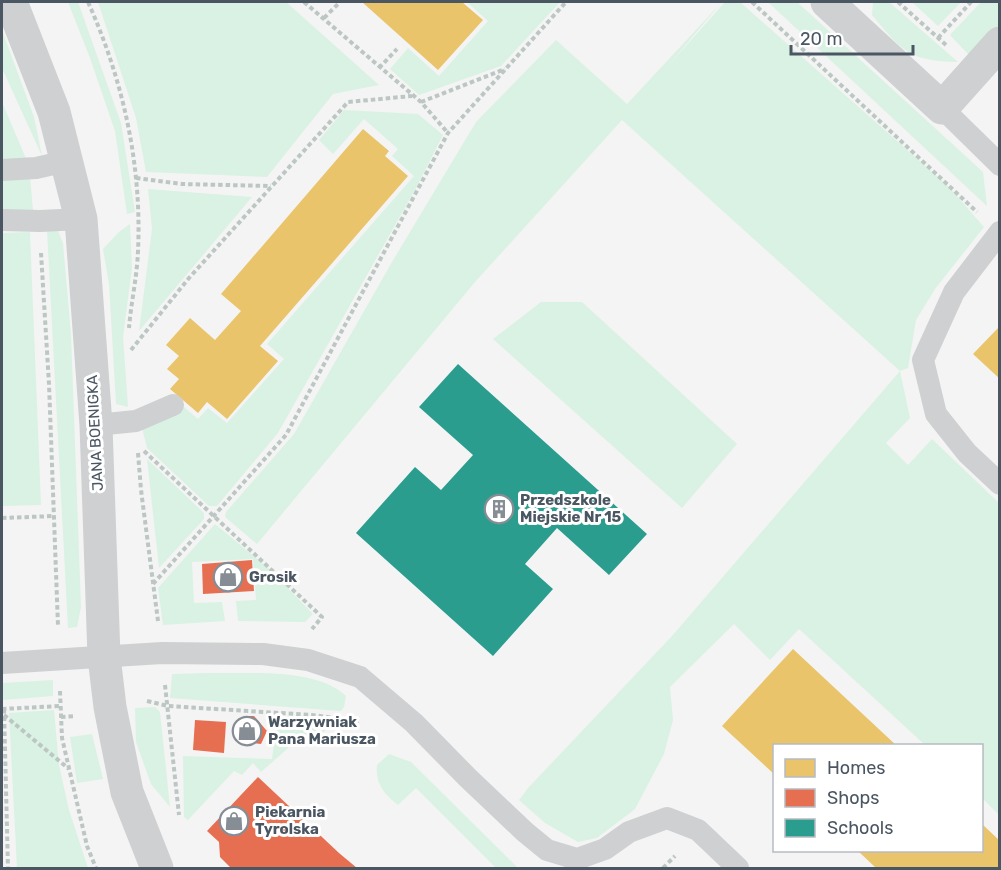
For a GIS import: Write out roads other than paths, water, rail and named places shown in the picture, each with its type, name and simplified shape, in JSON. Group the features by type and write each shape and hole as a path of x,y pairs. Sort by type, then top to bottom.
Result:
{"street":[{"name":"JANA BOENIGKA","path":"11,2 54,112 81,219 96,425 104,657 110,707 127,792 157,868"},
{"path":"827,2 942,108 999,43"}],"lane":[{"path":"942,108 999,165"},
{"path":"2,170 36,168 67,161"},
{"path":"2,220 81,219"},
{"path":"999,232 954,292 923,360 936,414 967,453 999,484"},
{"path":"96,425 136,421 173,405"},
{"path":"2,663 162,653 264,654 308,660 360,677 414,723 517,825 547,850 577,860 605,849 629,832 667,818 698,830 738,868"}],"place":[{"name":"Przedszkole Miejskie Nr 15","path":"499,509"},
{"name":"Grosik","path":"228,577"},
{"name":"Warzywniak Pana Mariusza","path":"247,731"},
{"name":"Piekarnia Tyrolska","path":"234,821"}]}
